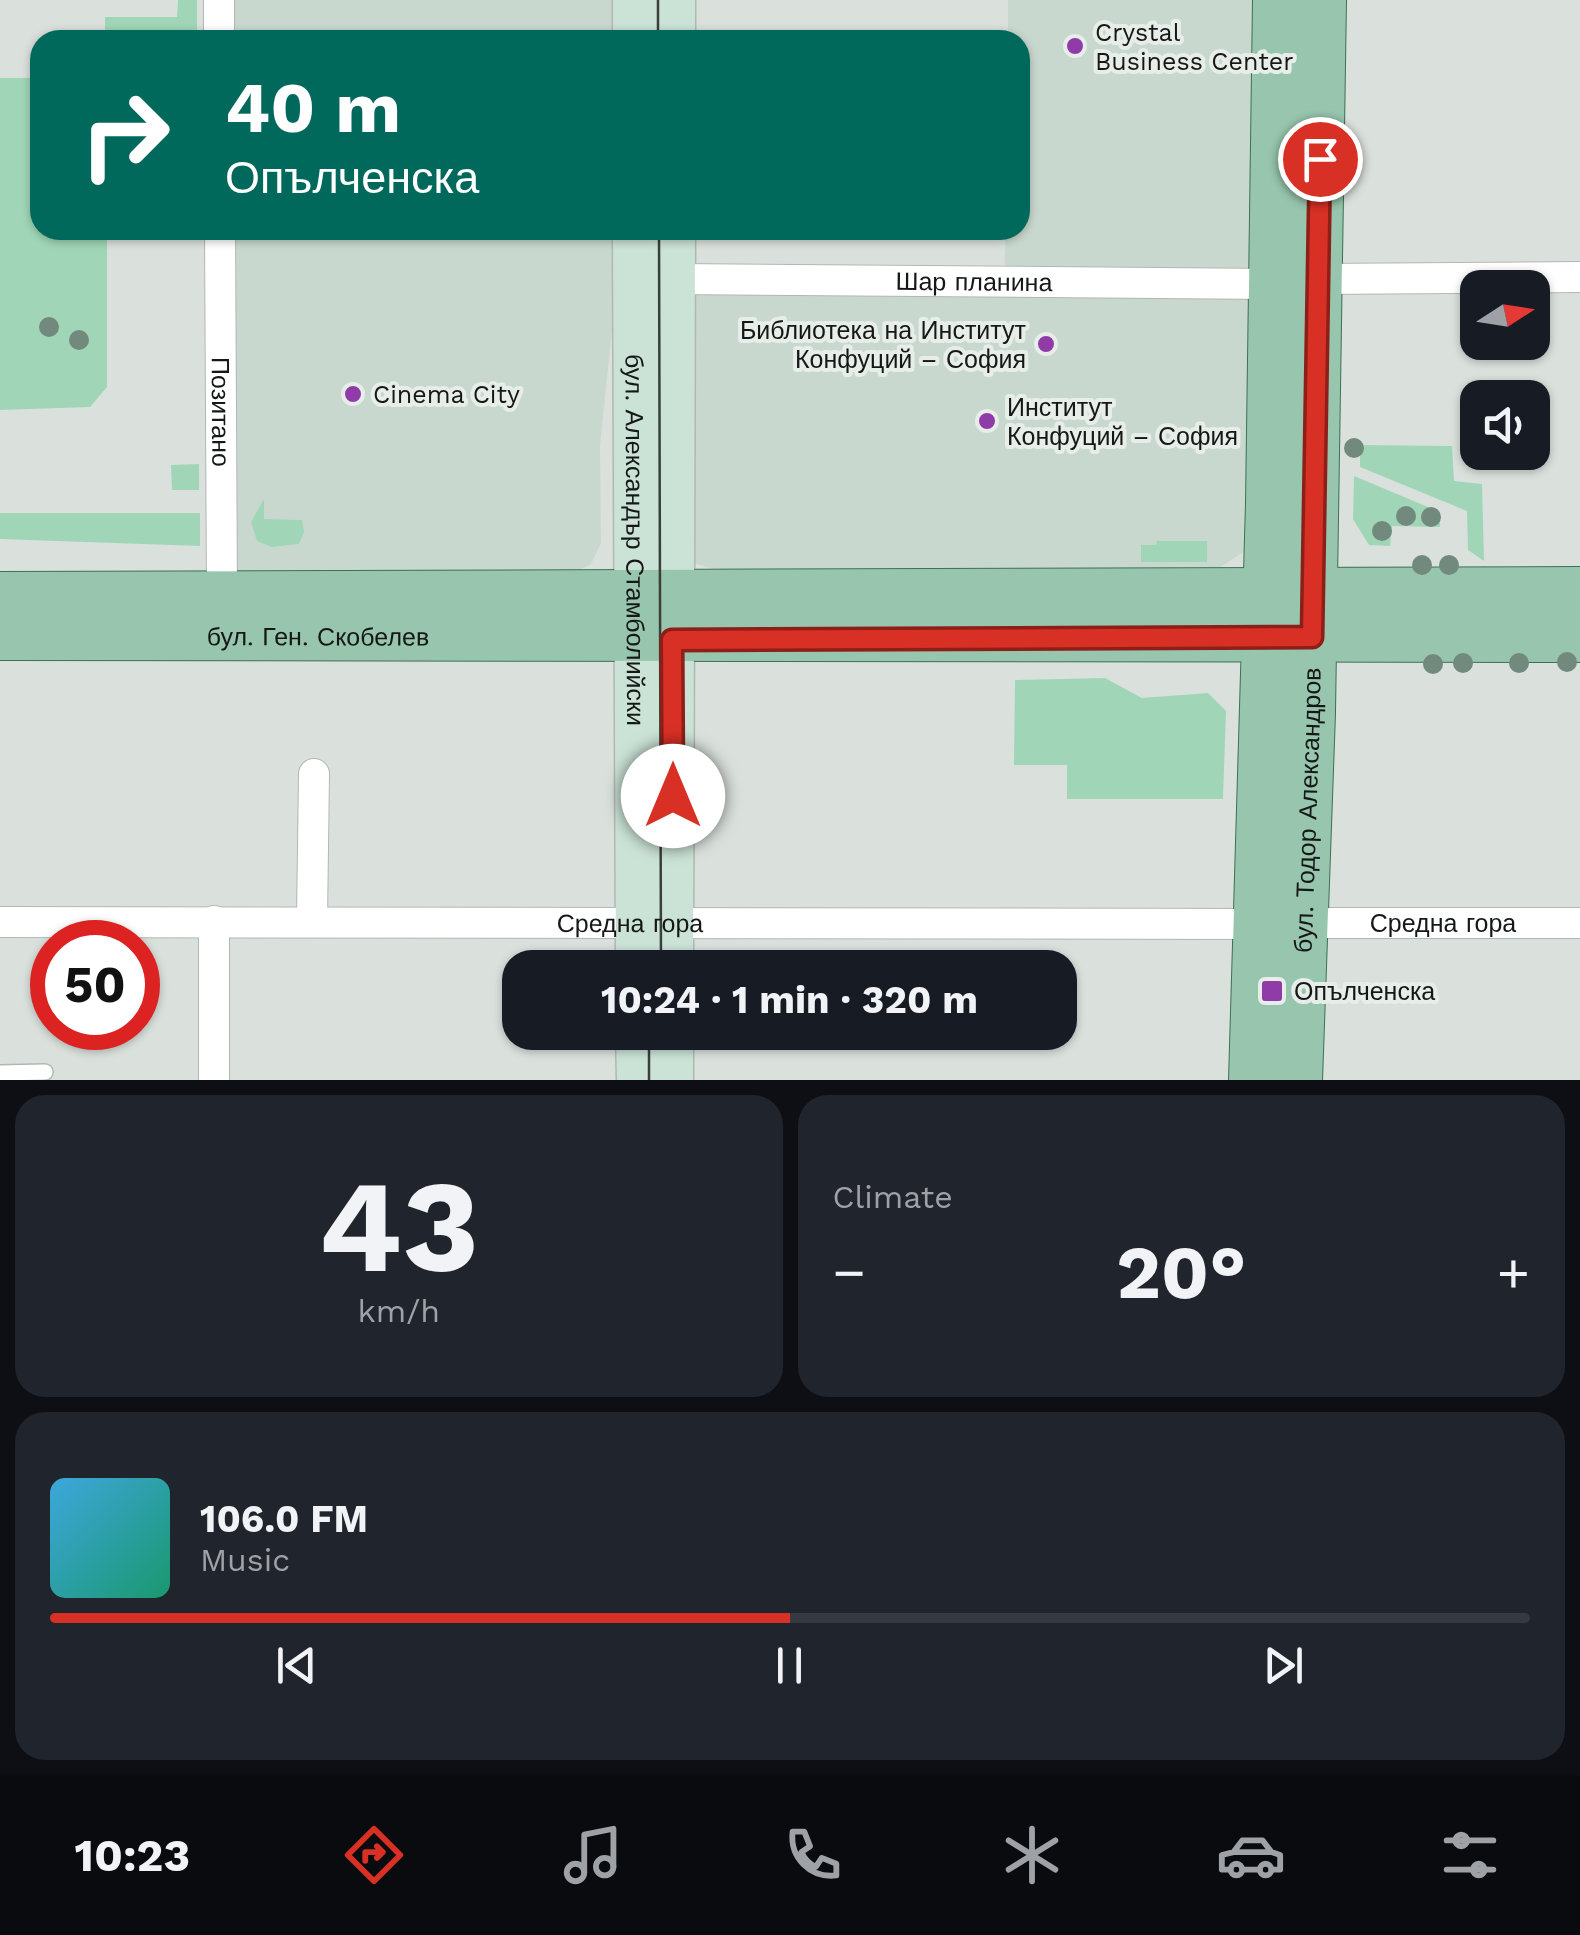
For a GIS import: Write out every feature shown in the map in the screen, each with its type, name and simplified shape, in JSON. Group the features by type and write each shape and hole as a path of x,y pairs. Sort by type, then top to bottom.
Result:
{"main road":[{"path":"634,0 634,30"},
{"path":"674,0 674,30"},
{"name":"бул. Тодор Александров","path":"1277,0 1296,281"},
{"name":"бул. Тодор Александров","path":"1298,1080 1282,923 1296,281 1322,0"},
{"name":"бул. Александър Стамболийски","path":"635,240 654,617 654,921 644,950"},
{"name":"бул. Александър Стамболийски","path":"654,617 674,240"},
{"path":"654,617 1290,614 1580,591"},
{"name":"бул. Ген. Скобелев","path":"0,596 222,596 654,617"},
{"path":"1290,614 1580,638"},
{"name":"бул. Ген. Скобелев","path":"0,636 654,617"},
{"name":"бул. Александър Стамболийски","path":"654,921 665,950"},
{"name":"бул. Тодор Александров","path":"1253,1080 1282,923"},
{"path":"638,1050 638,1080"},
{"path":"672,1050 672,1080"}],"street":[{"path":"219,0 219,30"},
{"name":"Позитано","path":"220,240 222,596"},
{"name":"Шар планина","path":"674,279 1296,281 1580,277"},
{"path":"312,920 314,774"},
{"name":"Средна гора","path":"0,922 1580,923"},
{"path":"214,922 214,1080"}],"lane":[{"path":"0,1073 45,1072"}],"shaded area":[{"path":"219,0 616,0 616,30 219,30"},
{"path":"1008,0 1258,0 1245,551 1219,568 713,569 697,564 692,558 686,281 1004,282 1006,240 1030,240 1030,30 1008,30"},
{"path":"220,240 616,240 616,292 600,446 601,543 591,564 576,572 222,572"}],"green space":[{"path":"178,0 197,0 197,30 105,30 105,17 177,17"},
{"path":"0,78 30,78 30,240 107,240 107,387 90,407 0,410"},
{"path":"1360,445 1452,446 1454,481 1482,484 1484,561 1468,550 1467,511 1360,467"},
{"path":"199,464 199,490 172,490 171,465"},
{"path":"1354,476 1440,512 1440,527 1392,526 1390,546 1369,545 1353,519"},
{"path":"264,499 264,519 302,520 304,532 299,544 272,547 257,541 251,522"},
{"path":"0,513 200,513 200,546 0,539"},
{"path":"1157,541 1207,541 1207,562 1141,562 1141,545 1156,545"},
{"path":"1105,678 1142,698 1208,693 1226,711 1223,799 1067,799 1067,765 1014,765 1015,680"}],"tram line":[{"path":"658,0 658,30"},
{"path":"659,240 661,950"},
{"path":"649,1050 649,1080"}],"place":[{"name":"Crystal Business Center","path":"1075,46"},
{"name":"Библиотека на Институт Конфуций – София","path":"1046,344"},
{"name":"Cinema City","path":"353,394"},
{"name":"Институт Конфуций – София","path":"987,421"},
{"name":"Опълченска","path":"1272,991"}],"route":[{"path":"673,796 672,640 1312,637 1320,159"}]}
